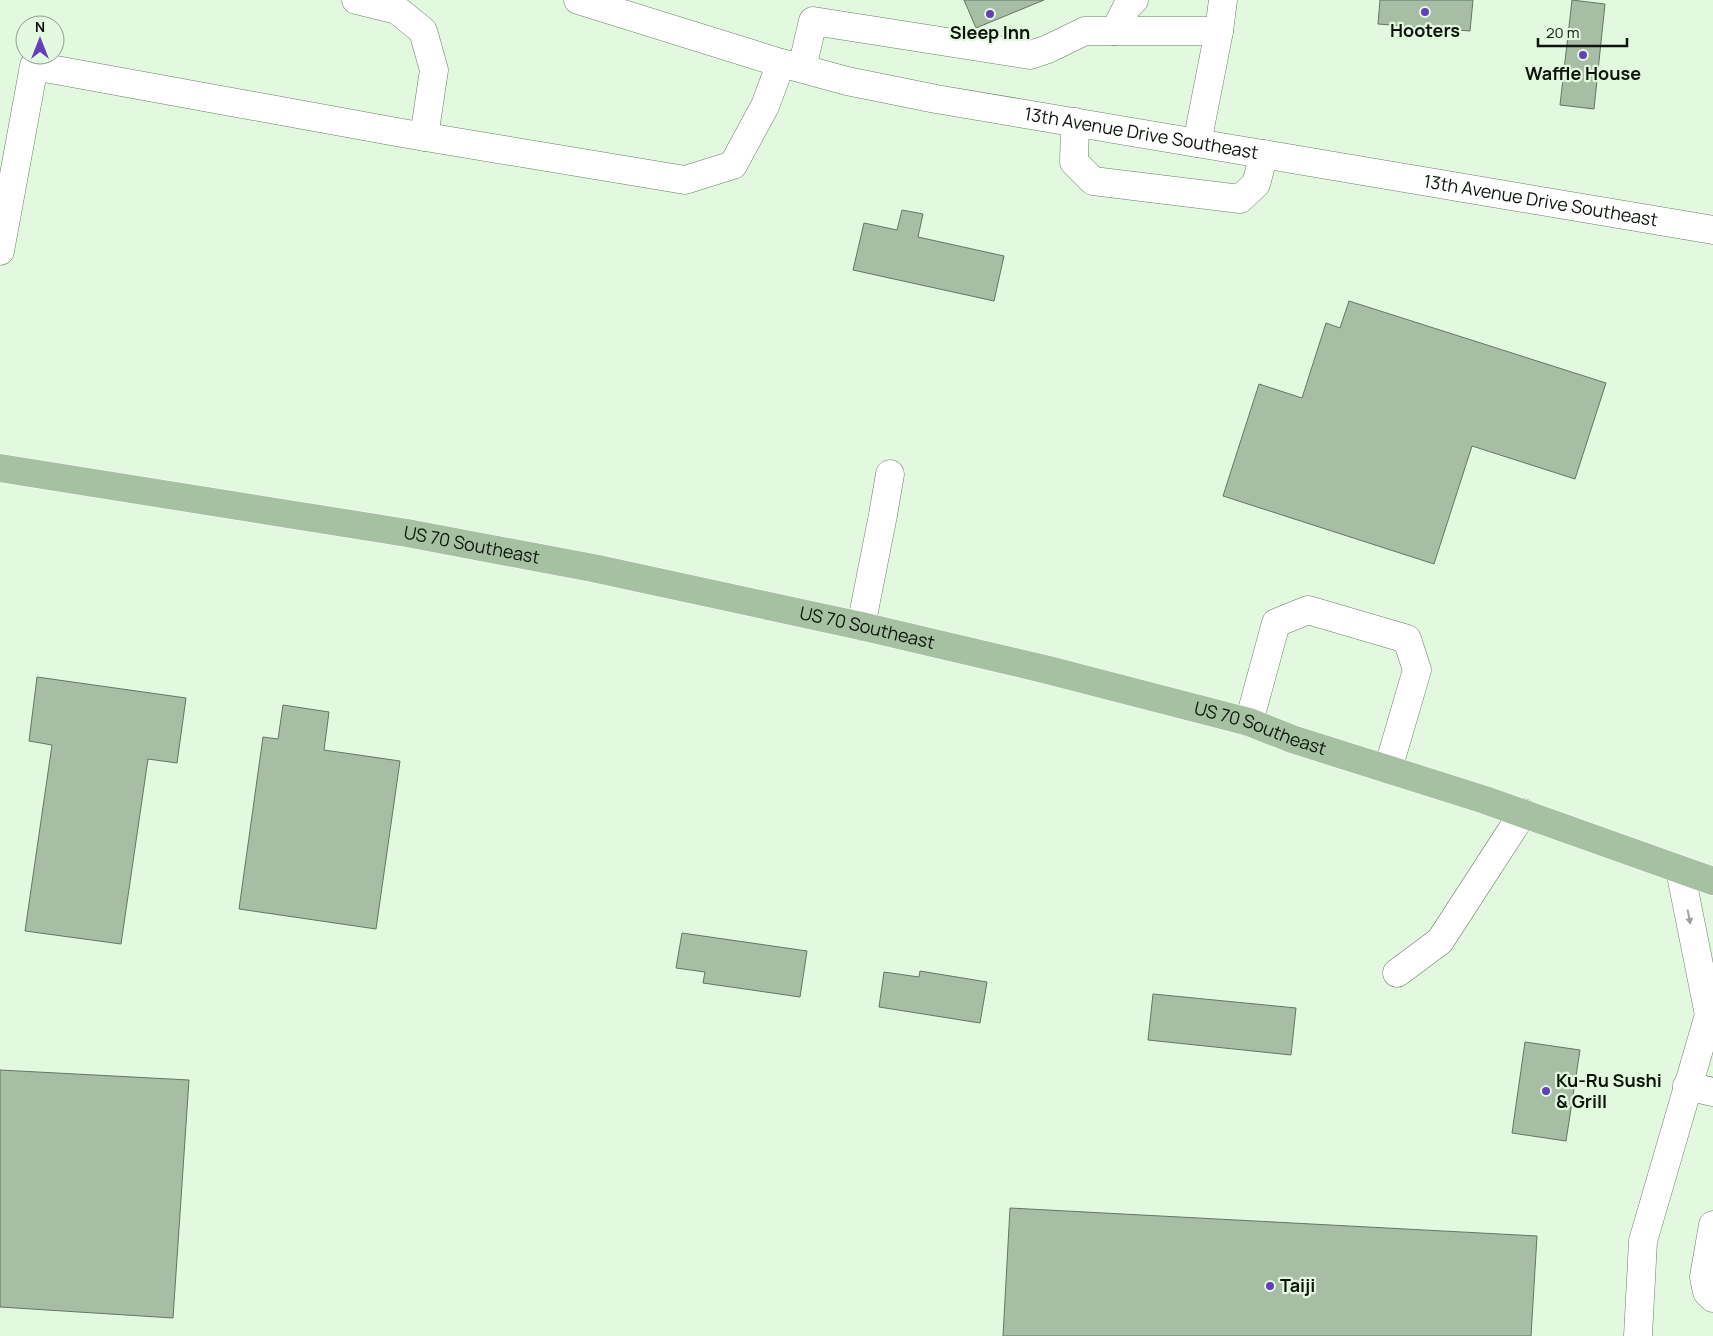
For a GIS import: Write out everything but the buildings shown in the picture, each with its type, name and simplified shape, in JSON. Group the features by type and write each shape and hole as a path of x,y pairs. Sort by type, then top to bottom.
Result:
{"main road":[{"name":"US 70 Southeast","path":"0,468 417,535 594,568 861,626 1058,673 1249,722 1292,739 1523,813 1713,881"}],"street":[{"path":"356,0 397,10 423,31 434,70 424,137"},
{"name":"13th Avenue Drive Southeast","path":"578,0 791,66 847,81 936,99 1713,230"},
{"path":"1115,31 1127,7 1134,0"},
{"path":"1197,143 1219,31 1223,0"},
{"path":"0,251 34,66 424,137 685,180 733,165 765,106 791,66 812,21 1030,55 1048,49 1084,31 1219,31"},
{"path":"1075,122 1074,162 1093,180 1240,199 1256,184 1264,154"},
{"path":"861,626 890,474"},
{"path":"1249,722 1276,623 1308,610 1407,640 1417,670 1388,769"},
{"path":"1397,974 1440,942 1523,813"},
{"path":"1638,1336 1643,1241 1700,1089 1711,1012 1680,870"},
{"path":"1713,1225 1704,1278 1707,1292 1713,1298"}],"place":[{"name":"Hooters","path":"1425,12"},
{"name":"Sleep Inn","path":"990,14"},
{"name":"Waffle House","path":"1583,55"},
{"name":"Ku-Ru Sushi & Grill","path":"1546,1091"},
{"name":"Taiji","path":"1270,1286"}]}
